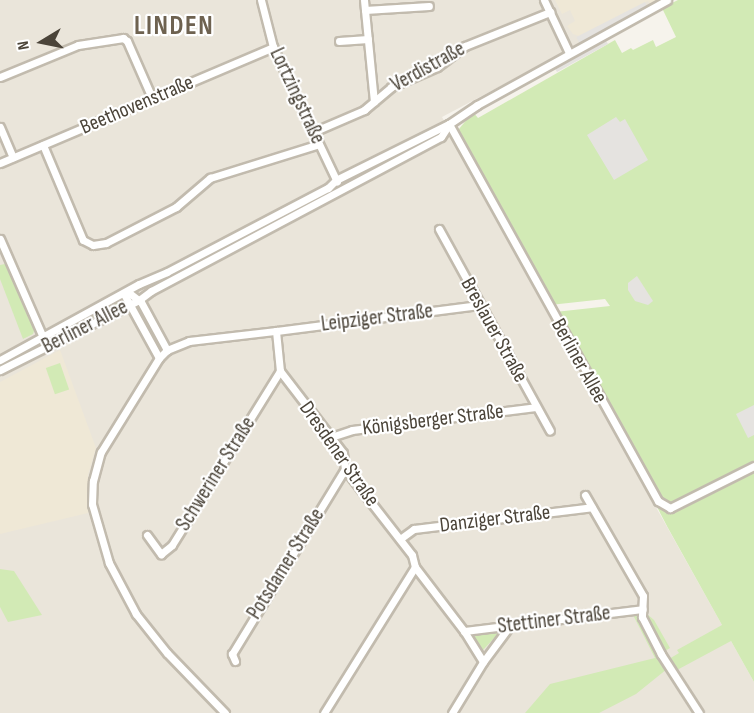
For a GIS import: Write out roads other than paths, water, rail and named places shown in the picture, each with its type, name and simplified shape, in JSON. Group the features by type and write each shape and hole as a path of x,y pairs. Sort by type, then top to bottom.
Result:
{"street":[{"name":"Lortzingstraße","path":"261,0 273,46 341,189"},
{"path":"364,0 374,102"},
{"path":"544,0 569,53"},
{"name":"Berliner Allee","path":"0,360 42,335 328,188 336,180 449,124 471,108 667,0"},
{"path":"365,10 429,6"},
{"name":"Verdistraße","path":"313,132 359,113 391,87 438,67 465,46 550,12"},
{"path":"0,77 78,45 123,38 128,41 152,98"},
{"path":"339,41 368,39"},
{"name":"Beethovenstraße","path":"0,163 273,46"},
{"name":"Berliner Allee","path":"0,370 130,305 150,291 442,136 449,124"},
{"name":"Berliner Allee","path":"449,124 658,501 670,508 754,466"},
{"path":"0,127 13,157"},
{"path":"43,145 83,240 89,244 99,245 176,207 210,178 319,144"},
{"name":"Breslauer Straße","path":"439,229 550,431"},
{"path":"0,239 3,258 42,335"},
{"path":"126,293 139,300 167,350"},
{"path":"126,293 130,305 159,358"},
{"name":"Leipziger Straße","path":"276,331 479,305"},
{"path":"225,713 167,653 136,614 109,563 94,516 92,493 97,462 159,358 167,350 189,341 276,331 280,370"},
{"name":"Dresdener Straße","path":"280,370 343,453 345,469 412,555 415,567 464,631 483,662"},
{"name":"Schweriner Straße","path":"147,535 161,554 172,545 280,370"},
{"name":"Königsberger Straße","path":"331,437 352,430 536,407"},
{"name":"Potsdamer Straße","path":"235,661 232,654 345,469"},
{"path":"585,495 643,596 643,613 661,654 699,713"},
{"name":"Danziger Straße","path":"400,539 414,529 592,507"},
{"path":"324,713 415,567"},
{"name":"Stettiner Straße","path":"464,631 643,613"},
{"path":"452,713 483,662 509,627"}],"district":[{"name":"LINDEN","path":"174,27"}]}
